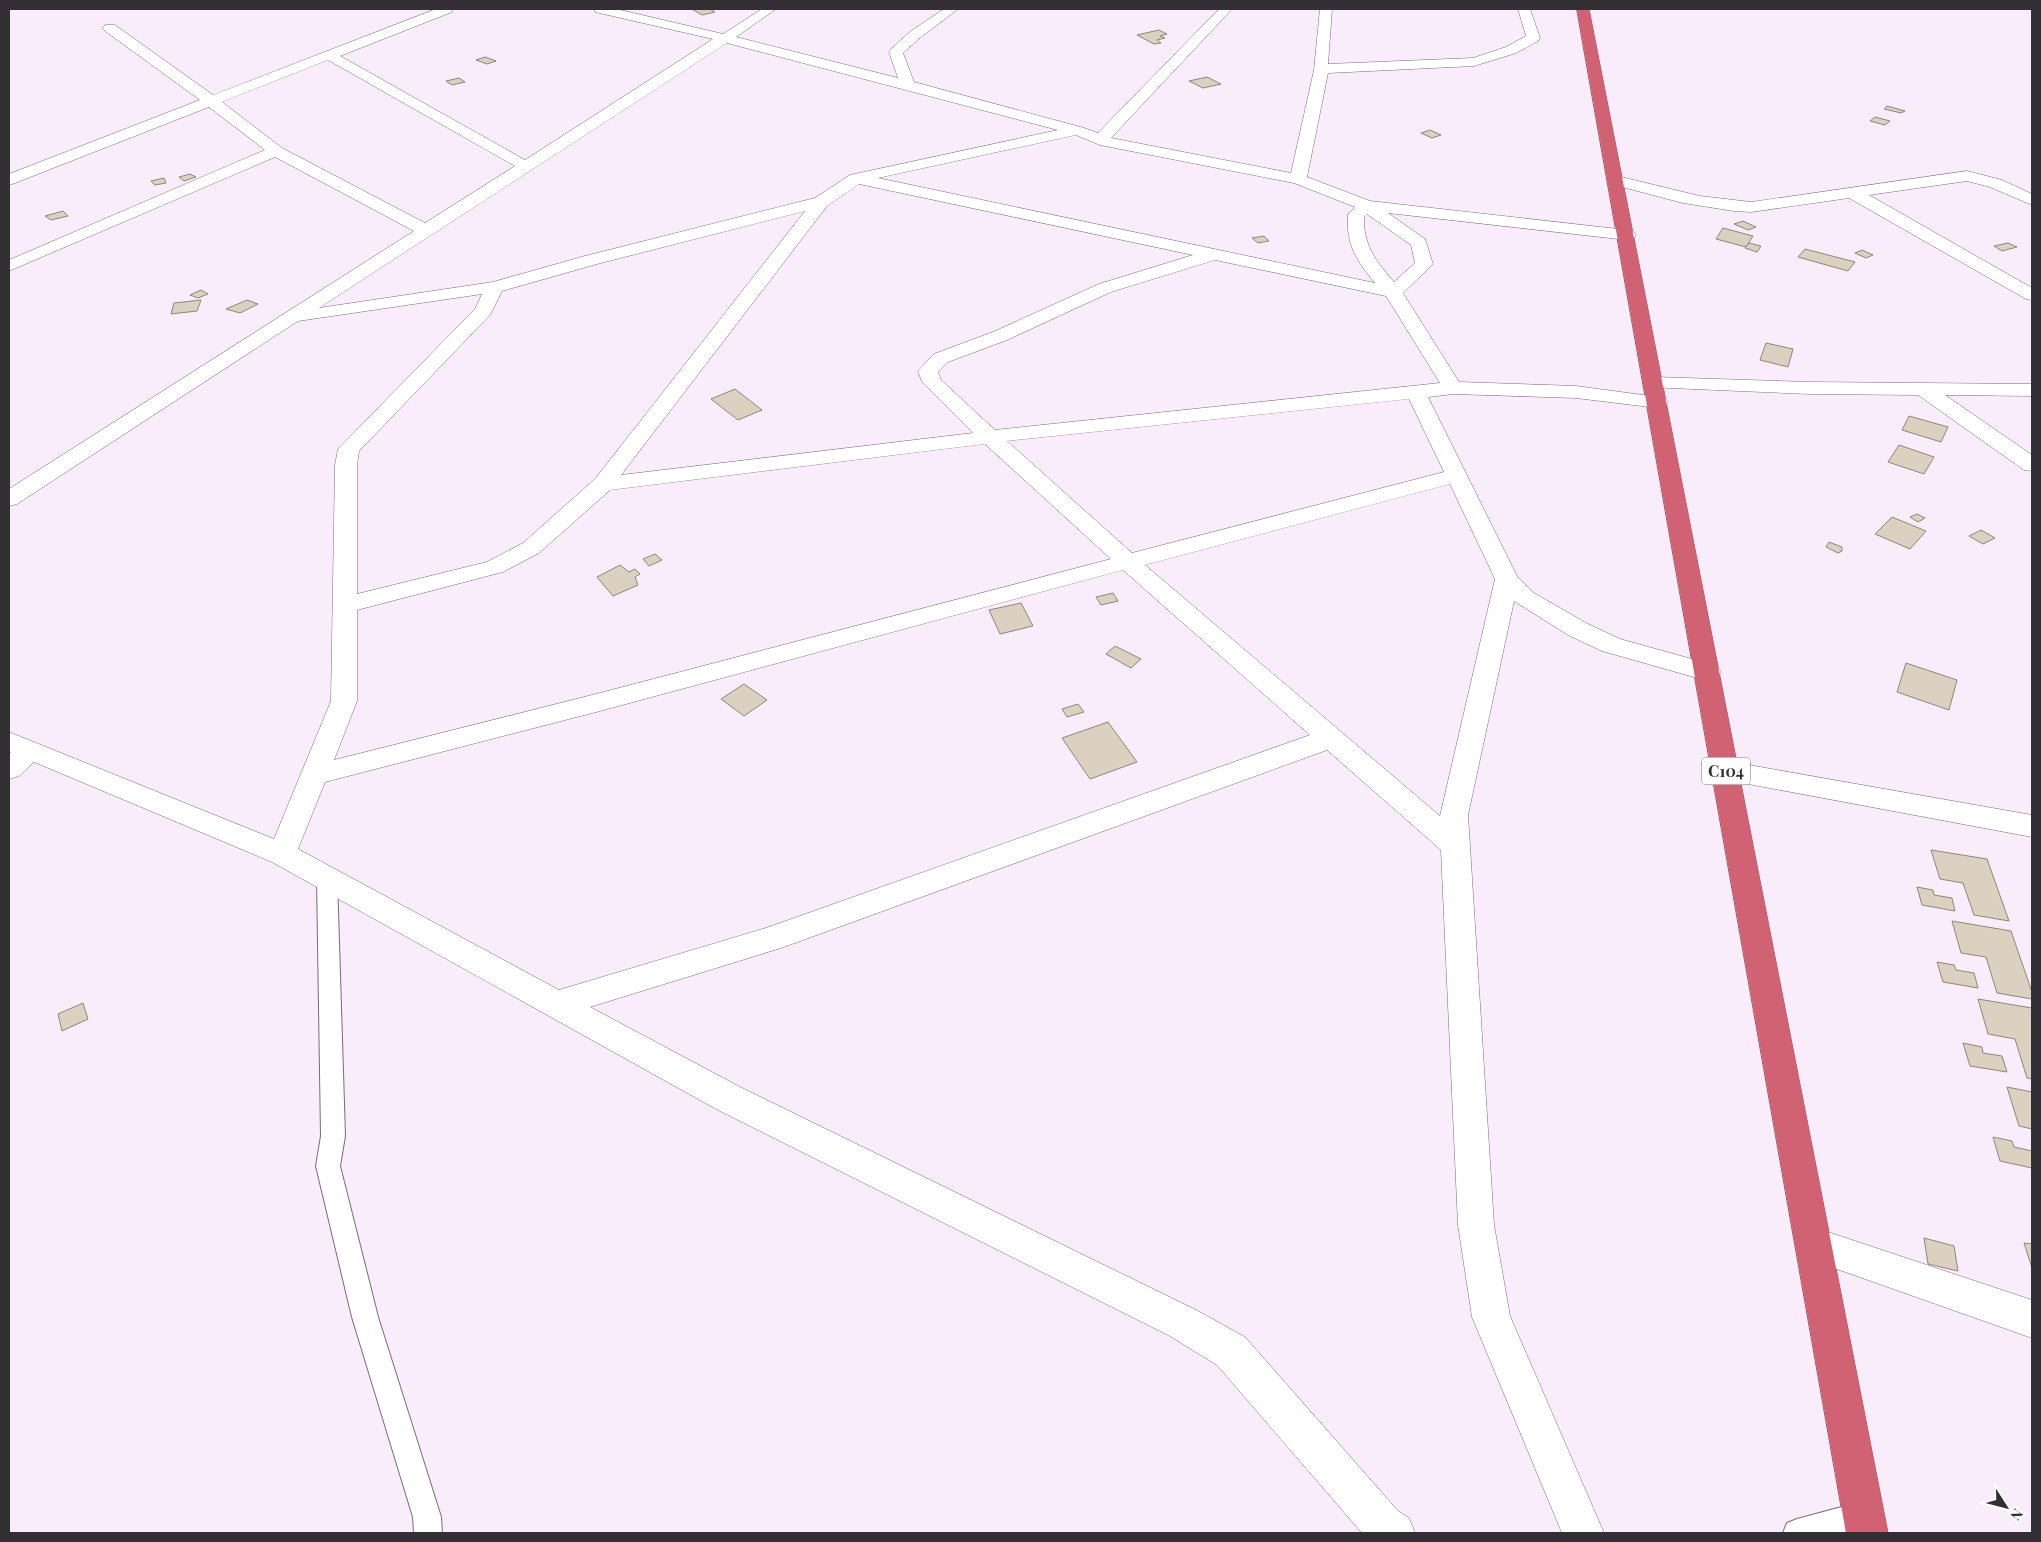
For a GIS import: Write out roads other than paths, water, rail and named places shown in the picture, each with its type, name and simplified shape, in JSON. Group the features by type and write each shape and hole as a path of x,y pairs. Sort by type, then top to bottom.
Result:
{"highway":[{"name":"C104","path":"1584,9 1865,1524"}],"street":[{"path":"9,180 447,9"},
{"path":"600,9 728,38 907,83 1079,131 1100,140 1298,179 1367,206 1419,243 1424,264 1393,292"},
{"path":"9,499 728,38 770,9"},
{"path":"907,83 896,52 916,34 952,9"},
{"path":"1100,140 1226,9"},
{"path":"1298,179 1321,70 1326,9"},
{"path":"1321,70 1333,67 1474,62 1511,50 1533,38 1524,9"},
{"path":"110,28 276,151 428,231"},
{"path":"328,55 527,167"},
{"path":"345,605 495,567 531,548 603,484 821,202 856,178 1079,131"},
{"path":"9,266 276,151"},
{"path":"1616,181 1735,207 1751,207 1967,176 1996,184 2032,200"},
{"path":"856,178 1393,292"},
{"path":"1854,193 2032,295"},
{"path":"294,317 495,287 591,260 821,202"},
{"path":"1453,388 1393,292 1366,262 1355,233 1356,214 1367,206 1627,235"},
{"path":"1214,254 1105,288 1000,336 941,358 928,371 932,382 989,437 1127,561 1456,846"},
{"path":"282,854 344,701 346,465 349,450 483,311 495,287"},
{"path":"603,484 989,437 1453,388 1576,392 2032,390"},
{"path":"1924,390 2032,465"},
{"path":"1416,392 1508,579 1525,598 1577,630 1610,645 1708,672"},
{"path":"314,775 525,722 1457,475"},
{"path":"1508,579 1454,815 1476,1225 1491,1317 1583,1533"},
{"path":"556,1004 770,939 1331,738"},
{"path":"16,753 282,854 728,1098 1183,1323 1230,1350 1382,1526 1394,1533"},
{"path":"1726,771 2032,826"},
{"path":"1813,1244 2032,1319"}],"lane":[{"path":"327,878 334,1136 328,1166 365,1317 427,1517 428,1533"},
{"path":"1797,1533 1865,1524"}]}
